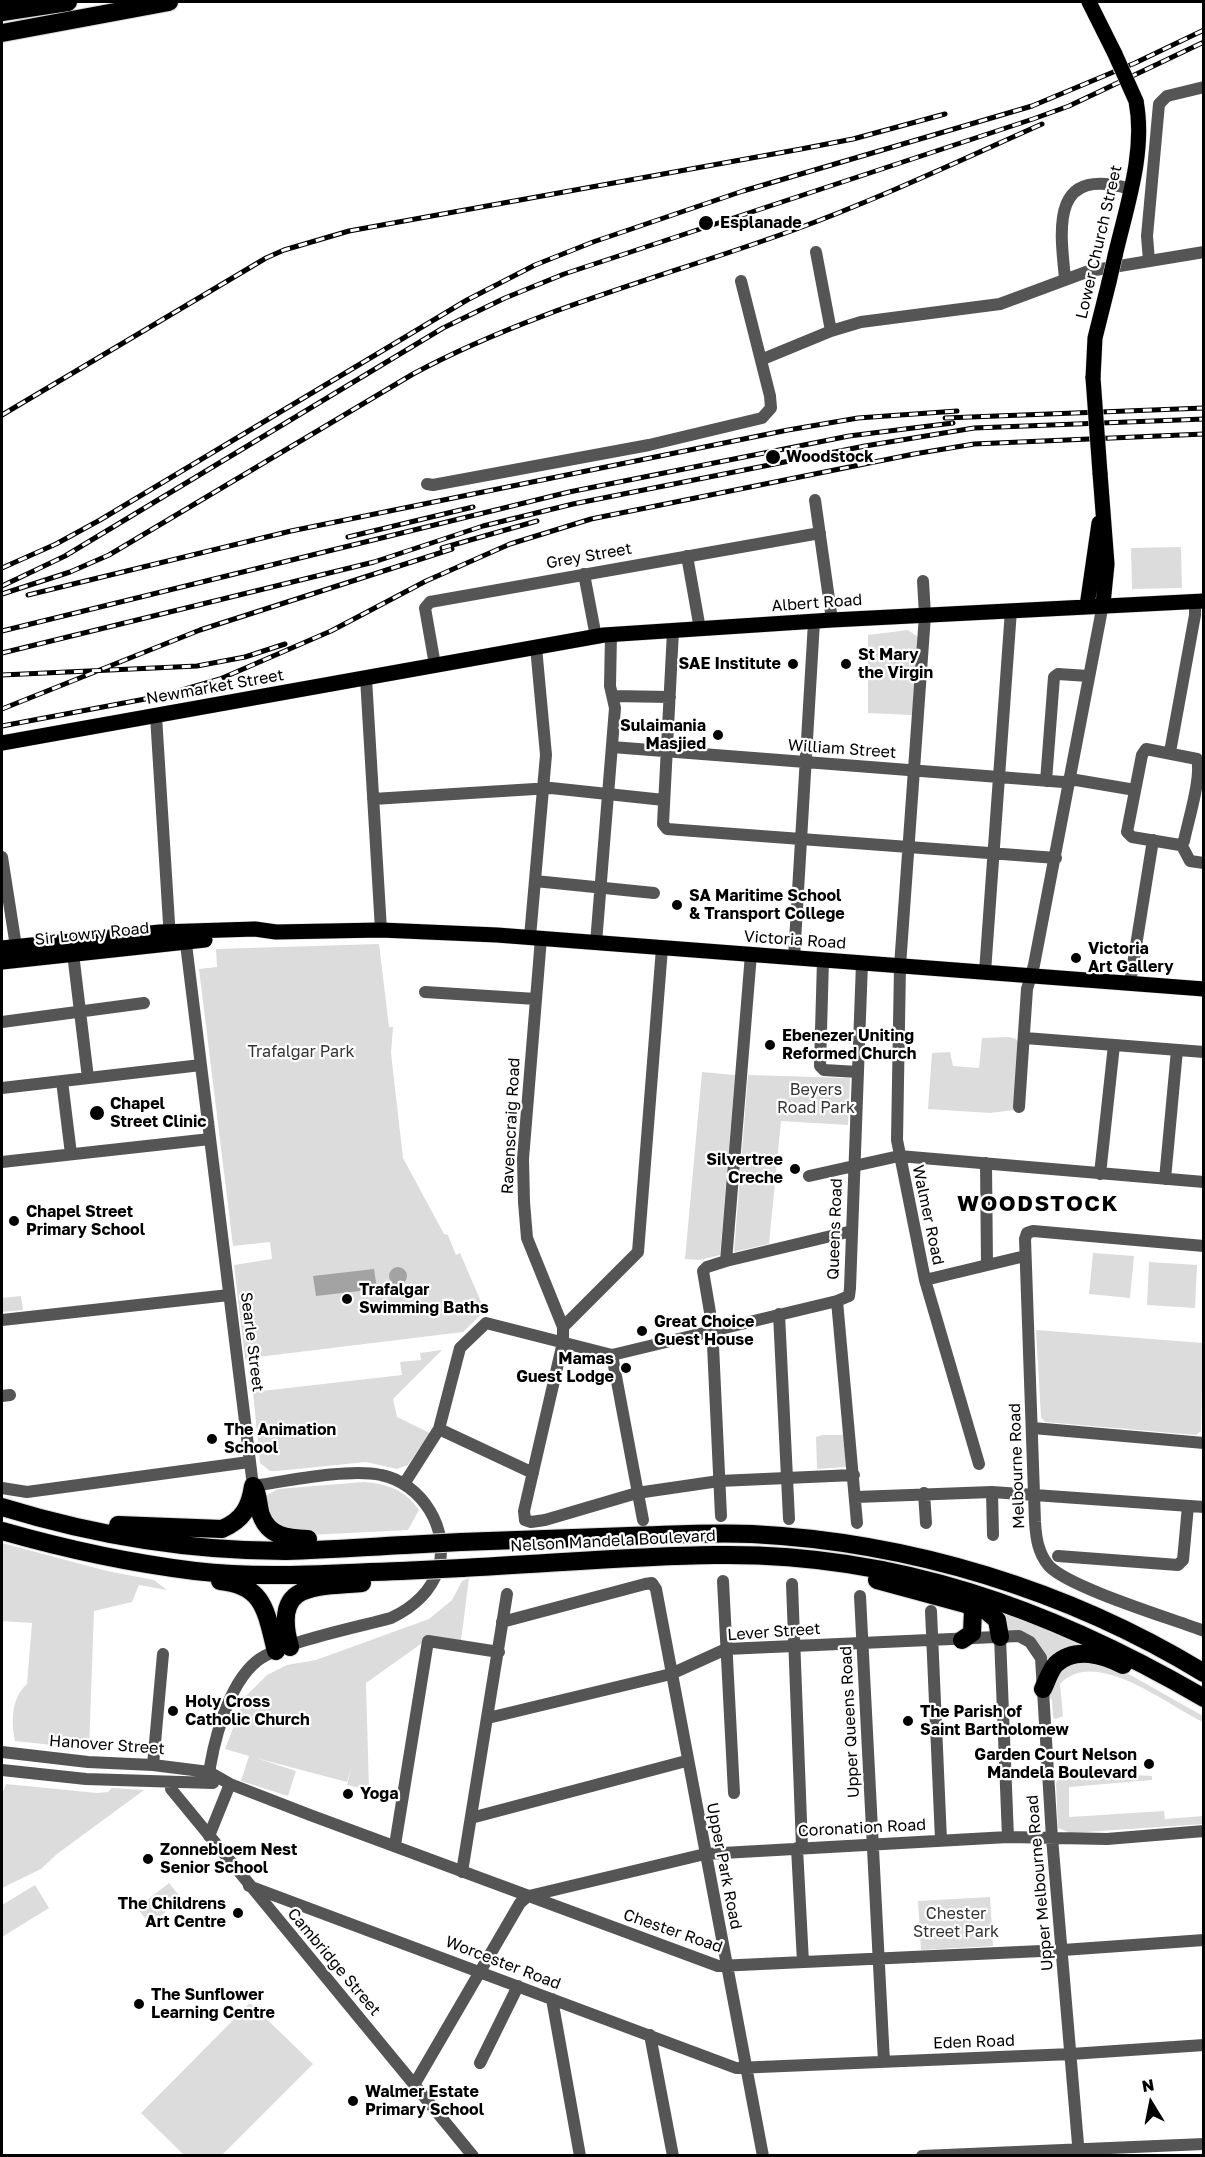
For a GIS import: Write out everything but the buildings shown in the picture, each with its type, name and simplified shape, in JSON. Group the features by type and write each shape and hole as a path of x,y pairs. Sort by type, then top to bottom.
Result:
{"highway":[{"path":"2,12 68,2"},
{"path":"2,33 169,2"},
{"path":"27,1515 108,1525 222,1529 235,1524 244,1516 253,1486"},
{"path":"253,1486 267,1526 287,1539 406,1542"},
{"name":"Nelson Mandela Boulevard","path":"2,1507 27,1515 133,1538 213,1547 285,1551 406,1542 715,1533 833,1542 957,1567 1066,1603 1137,1634 1203,1672"},
{"name":"Nelson Mandela Boulevard","path":"2,1531 93,1554 213,1572 285,1575 402,1575 503,1566 716,1555 827,1562 905,1574 1034,1613 1124,1653 1203,1698"},
{"path":"93,1554 128,1568 238,1583 254,1592 262,1603 283,1649"},
{"path":"827,1562 851,1573 984,1609 997,1620 1000,1637"},
{"path":"283,1649 285,1610 292,1598 300,1593 402,1575"},
{"path":"1066,1603 1144,1629 1203,1663"},
{"path":"962,1640 972,1633 975,1620 973,1610 967,1604"},
{"path":"1043,1689 1055,1665 1065,1658 1081,1654 1105,1656 1161,1684 1186,1688"}],"main road":[{"name":"Lower Church Street","path":"1089,2 1136,101 1137,148 1130,189 1095,338 1093,378 1107,564 1103,604"},
{"name":"Lower Church Street","path":"1087,606 1102,500"},
{"name":"Albert Road","path":"435,665 604,636 1103,604 1199,601"},
{"name":"Newmarket Street","path":"2,743 435,665"},
{"name":"Victoria Road","path":"178,937 256,937 276,932 381,930 535,938 1203,989"},
{"name":"Sir Lowry Road","path":"2,962 12,952 178,937"}],"street":[{"path":"1149,261 1147,236 1159,104 1167,96 1203,87"},
{"path":"1065,278 1062,212 1067,200 1086,186 1114,184 1130,189"},
{"path":"816,252 831,331"},
{"path":"763,358 831,331 888,317 1000,304 1038,291 1065,278 1203,252"},
{"path":"427,484 487,476 649,445 753,421 766,415 771,408 763,358 741,281"},
{"path":"815,500 832,620"},
{"name":"Grey Street","path":"435,665 426,604 820,533"},
{"path":"687,556 700,629"},
{"path":"584,574 604,636 613,696 612,747 596,943"},
{"name":"Walmer Road","path":"923,581 925,615 900,966 897,1140 925,1280 979,1464"},
{"path":"1170,752 1199,601"},
{"path":"1019,1107 1027,989 1032,976 1056,858 1103,604"},
{"path":"985,972 1011,610"},
{"path":"794,958 814,622"},
{"path":"673,631 663,824 665,828 1056,858"},
{"name":"Ravenscraig Road","path":"536,647 546,738 545,789 536,881 536,999 523,1159 524,1202 527,1238 563,1327 563,1342 524,1511 525,1520 531,1522 545,1520 637,1494"},
{"path":"1046,781 1054,677 1058,674 1088,676"},
{"path":"366,678 381,930"},
{"path":"613,696 670,698"},
{"name":"Searle Street","path":"156,716 178,937 201,1065 253,1486"},
{"name":"William Street","path":"612,747 667,754 999,778 1076,780 1135,790"},
{"path":"1181,844 1132,837 1127,832 1144,751 1149,748 1197,759 1199,765 1198,802 1181,844 1190,861 1203,863"},
{"path":"373,799 545,789 664,800"},
{"path":"1130,983 1153,840"},
{"path":"2,857 12,952"},
{"path":"536,881 654,893"},
{"path":"72,947 88,1078"},
{"path":"563,1327 638,1252 662,948"},
{"path":"726,1261 751,954"},
{"path":"823,960 820,1066 824,1070 858,1072"},
{"name":"Queens Road","path":"857,1523 837,1300 849,1294 862,963"},
{"path":"425,992 536,999"},
{"path":"2,1022 144,1004"},
{"path":"1025,1038 1203,1052"},
{"path":"1100,1174 1114,1045"},
{"path":"1166,1179 1177,1050"},
{"path":"2,1088 201,1065"},
{"path":"62,1081 71,1154"},
{"path":"2,1162 210,1139"},
{"path":"810,1176 899,1156 1203,1182"},
{"path":"986,1162 987,1265"},
{"path":"721,1516 712,1331 703,1271 707,1267 726,1261 852,1232"},
{"name":"Melbourne Road","path":"1203,1246 1030,1232 1025,1239 1036,1540 1050,1567 1079,1584 1203,1631"},
{"path":"925,1280 1025,1256"},
{"path":"2,1320 229,1295"},
{"path":"404,1484 439,1429 460,1348 484,1324 494,1324 612,1355 837,1300"},
{"path":"779,1314 789,1519"},
{"path":"612,1355 643,1520"},
{"path":"1033,1428 1203,1443"},
{"path":"439,1429 450,1432 533,1473"},
{"path":"2,1488 27,1492 249,1462"},
{"path":"208,1777 225,1715 237,1684 256,1662 283,1649 391,1618 408,1610 430,1585 438,1570 441,1550 438,1529 428,1507 404,1484 393,1478 369,1473 253,1486"},
{"path":"637,1494 719,1481 854,1474"},
{"path":"992,1492 993,1535"},
{"path":"856,1497 992,1492 1203,1507"},
{"path":"924,1493 926,1523"},
{"path":"1058,1556 1179,1565 1183,1560 1188,1506"},
{"path":"723,1581 734,1793"},
{"name":"Upper Park Road","path":"502,1622 652,1583 656,1589 686,1761 763,2156"},
{"path":"792,1584 796,1646 803,1962"},
{"path":"462,1872 507,1594"},
{"name":"Upper Queens Road","path":"860,1596 884,2062"},
{"path":"930,1611 941,1840"},
{"name":"Upper Melbourne Road","path":"1000,1637 1019,1636 1034,1646 1041,1658 1052,1838 1078,2152"},
{"path":"1000,1637 1008,1837"},
{"name":"Lever Street","path":"488,1718 671,1674 726,1649 1000,1637"},
{"path":"395,1845 428,1641 498,1652"},
{"path":"153,1765 163,1654"},
{"name":"Hanover Street","path":"2,1755 153,1765 208,1777"},
{"path":"471,1818 686,1761"},
{"name":"Hanover Street","path":"2,1770 86,1779 208,1777"},
{"name":"Chester Road","path":"208,1777 709,1963 726,1967 1063,1950 1203,1940"},
{"path":"209,1836 230,1784"},
{"name":"Cambridge Street","path":"171,1789 473,2156"},
{"name":"Coronation Road","path":"528,1896 705,1854 1008,1837 1107,1839 1203,1831"},
{"name":"Worcester Road","path":"249,1886 746,2070"},
{"path":"414,2085 520,1904 528,1896"},
{"path":"480,2063 518,1986"},
{"path":"552,1999 580,2156"},
{"path":"650,2035 673,2156"},
{"name":"Eden Road","path":"746,2070 1203,2045"},
{"path":"922,2156 1078,2152 1203,2144"}],"green space":[{"path":"1181,547 1182,588 1132,589 1131,548"},
{"path":"908,630 918,637 912,715 868,713 868,635"},
{"name":"Trafalgar Park","path":"379,944 389,1027 393,1027 391,1053 403,1158 444,1234 448,1235 456,1255 460,1253 485,1311 463,1332 258,1357 258,1360 248,1362 245,1358 234,1265 272,1259 270,1242 233,1246 199,969 217,967 216,949"},
{"path":"982,1038 1016,1039 1019,1044 1014,1110 990,1113 928,1109 932,1053 950,1052 953,1066 979,1068"},
{"path":"702,1072 735,1075 720,1255 700,1260 685,1259"},
{"name":"Beyers Road Park","path":"748,1075 850,1078 848,1125 781,1121 769,1244 734,1252"},
{"path":"1093,1253 1134,1256 1130,1298 1089,1294"},
{"path":"1149,1262 1197,1265 1195,1308 1147,1305"},
{"path":"21,1296 23,1310 2,1312 2,1298"},
{"path":"1036,1330 1203,1343 1201,1431 1196,1435 1045,1422 1041,1417"},
{"path":"442,1350 393,1399 397,1417 430,1433 408,1465 397,1469 366,1462 270,1471 260,1463 253,1392 402,1375 400,1362 421,1360 420,1353"},
{"path":"843,1435 846,1467 817,1469 816,1437"},
{"path":"364,1482 395,1489 414,1503 419,1510 408,1530 309,1535 279,1530 264,1503 265,1496 278,1489"},
{"path":"2,1543 107,1571 154,1580 167,1590 139,1585 132,1602 94,1611 89,1749 15,1741 13,1726 15,1703 27,1684 32,1623 2,1621"},
{"path":"469,1578 461,1641 432,1636 366,1683 369,1790 347,1785 352,1765 347,1782 256,1758 296,1771 288,1796 241,1781 249,1756 225,1749 245,1697 267,1675 287,1665 316,1660 429,1619 452,1600 462,1581"},
{"path":"1003,1611 1062,1634 1088,1648 1047,1673 1043,1654 1037,1643 1006,1632 998,1613"},
{"path":"1081,1661 1118,1668 1203,1716 1203,1722 1131,1682 1111,1675 1092,1672 1075,1674 1060,1684 1063,1716 1053,1718 1052,1700 1049,1697 1054,1684 1064,1670"},
{"path":"1119,1774 1152,1776 1152,1780 1069,1787 1069,1817 1164,1811 1165,1819 1203,1816 1203,1824 1071,1833 1058,1828 1056,1783 1058,1779"},
{"path":"6,1784 97,1793 108,1792 112,1788 144,1790 57,1854 41,1869 2,1888 2,1794"},
{"path":"169,1883 182,1899 150,1924 137,1908"},
{"path":"35,1885 49,1908 2,1937 2,1905"},
{"name":"Chester Street Park","path":"990,1897 993,1946 921,1950 918,1901"},
{"path":"250,2003 313,2064 222,2155 184,2155 141,2113"}],"shaded area":[{"path":"398,1267 404,1270 407,1276 404,1282 398,1285 392,1282 389,1276 392,1270"},
{"path":"374,1269 377,1289 316,1296 313,1276"}],"railway":[{"path":"2,568 56,544 100,520 467,300 535,265 593,242 743,191 1032,106 1135,63 1204,30"},
{"path":"2,586 65,556 443,328 505,298 564,274 1069,106 1204,42"},
{"path":"2,415 266,258 284,250 349,231 853,139 945,114"},
{"path":"2,594 70,572 109,555 413,374 458,351 551,313 823,219 1042,124"},
{"path":"945,418 1204,408"},
{"path":"28,595 291,531 788,430 858,418 957,411"},
{"path":"2,653 374,562 483,526 573,504 865,446 974,428 1204,419"},
{"path":"2,631 569,492 849,436 953,423"},
{"path":"2,726 161,696 220,679 331,631 426,581 510,544 591,519 974,444 1204,434"},
{"path":"348,537 473,507"},
{"path":"442,548 537,521"},
{"path":"2,709 200,630 452,549"},
{"path":"2,675 197,666 245,657 285,644"}],"place":[{"name":"Esplanade","path":"706,223"},
{"name":"Woodstock","path":"773,457"},
{"name":"SAE Institute","path":"793,664"},
{"name":"St Mary the Virgin","path":"846,664"},
{"name":"Sulaimania Masjied","path":"718,735"},
{"name":"SA Maritime School & Transport College","path":"677,905"},
{"name":"Victoria Art Gallery","path":"1076,958"},
{"name":"Ebenezer Uniting Reformed Church","path":"770,1045"},
{"name":"Chapel Street Clinic","path":"97,1113"},
{"name":"Silvertree Creche","path":"795,1169"},
{"name":"Chapel Street Primary School","path":"14,1221"},
{"name":"Trafalgar Swimming Baths","path":"347,1299"},
{"name":"Great Choice Guest House","path":"642,1331"},
{"name":"Mamas Guest Lodge","path":"626,1368"},
{"name":"The Animation School","path":"212,1439"},
{"name":"Holy Cross Catholic Church","path":"173,1711"},
{"name":"The Parish of Saint Bartholomew","path":"908,1721"},
{"name":"Garden Court Nelson Mandela Boulevard","path":"1149,1764"},
{"name":"Yoga","path":"348,1794"},
{"name":"Zonnebloem Nest Senior School","path":"148,1859"},
{"name":"The Childrens Art Centre","path":"238,1913"},
{"name":"The Sunflower Learning Centre","path":"139,2004"},
{"name":"Walmer Estate Primary School","path":"353,2101"}],"district":[{"name":"WOODSTOCK","path":"1038,1204"}]}
